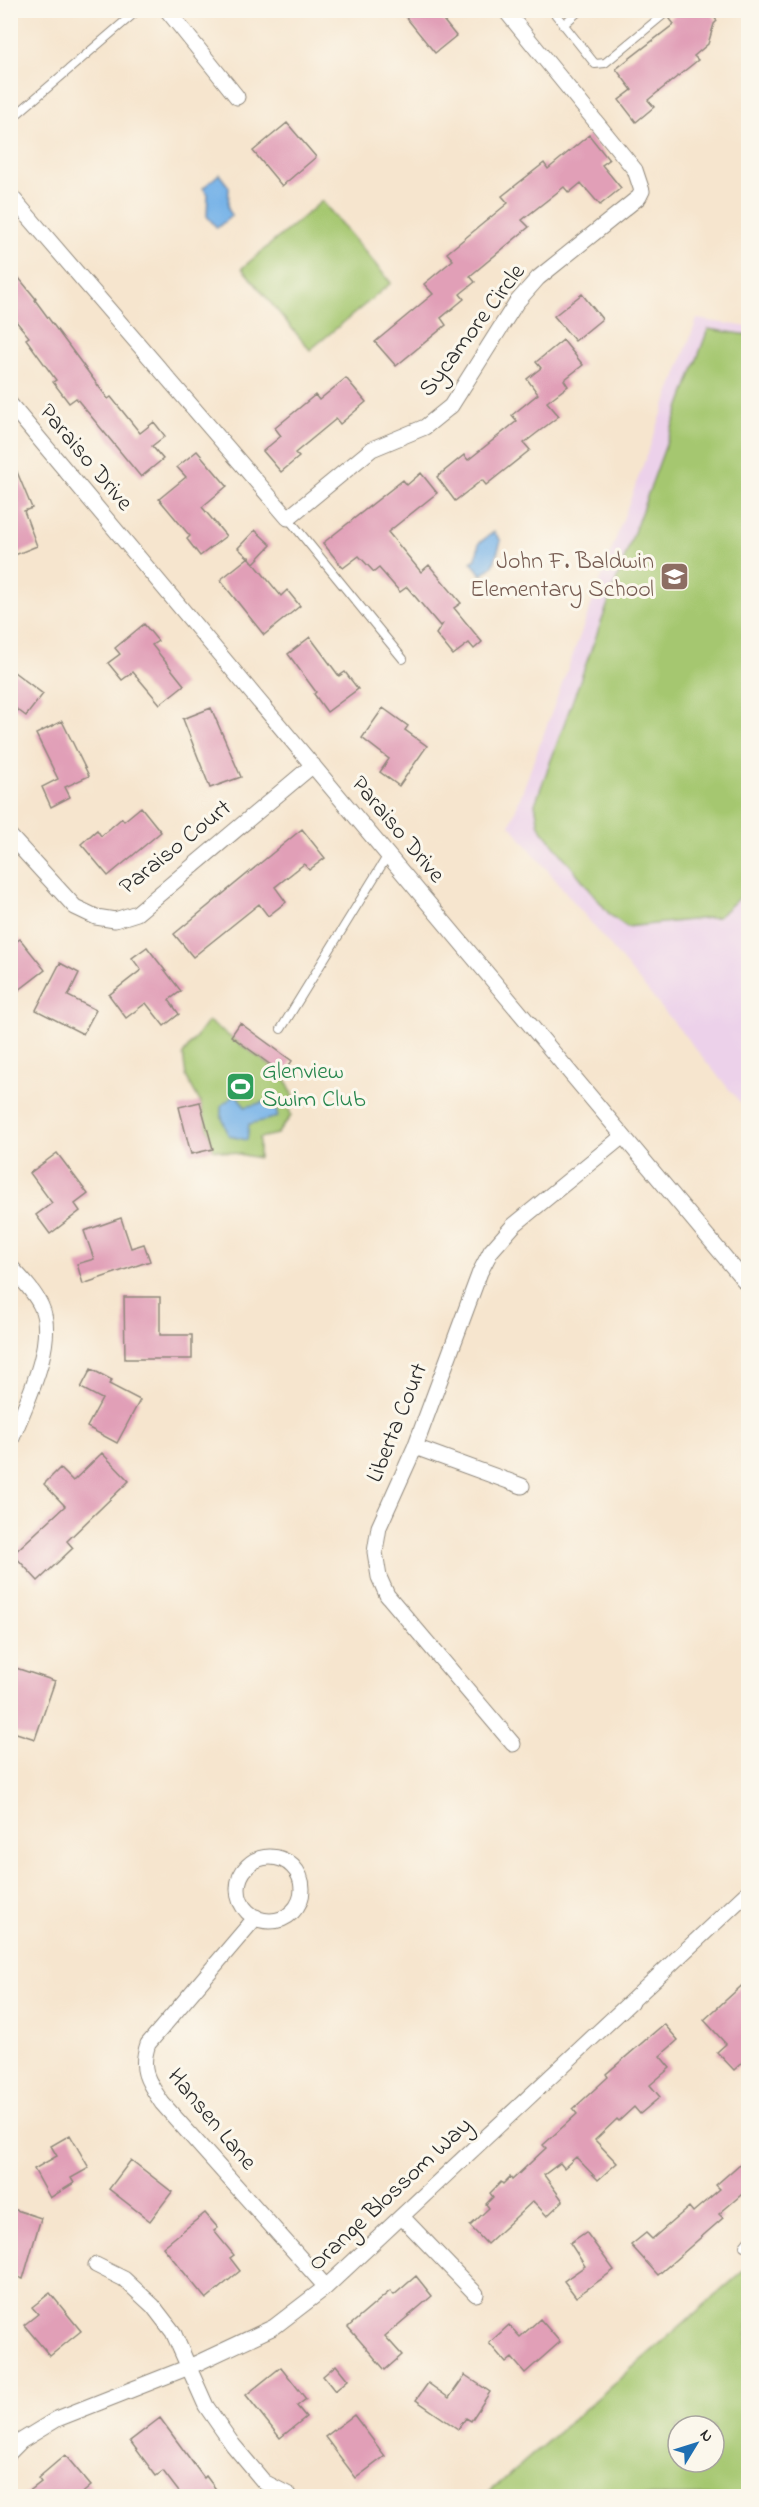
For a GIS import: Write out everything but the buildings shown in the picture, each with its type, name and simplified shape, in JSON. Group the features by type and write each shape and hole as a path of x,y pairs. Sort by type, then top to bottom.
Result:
{"street":[{"path":"166,10 237,98"},
{"name":"Sycamore Circle","path":"288,518 372,449 425,427 451,406 516,303 538,278 639,197 642,190 635,170 505,10"},
{"path":"10,195 288,518"},
{"name":"Paraiso Drive","path":"10,404 748,1285"},
{"name":"Paraiso Court","path":"10,836 75,907 96,917 115,920 137,913 313,765"},
{"name":"Liberta Court","path":"513,1744 387,1595 379,1577 375,1552 379,1527 415,1447 480,1272 491,1251 514,1225 623,1137"},
{"path":"10,1266 42,1306 47,1328 44,1352 10,1443"},
{"path":"415,1447 522,1486"},
{"path":"268,1857 289,1863 296,1870 303,1890 295,1910 277,1920 256,1917 248,1911 239,1893 243,1872 258,1859 268,1857"},
{"name":"Orange Blossom Way","path":"10,2452 21,2441 57,2419 189,2367 274,2327 326,2287 748,1892"},
{"name":"Hansen Lane","path":"256,1917 148,2044 144,2057 147,2081 162,2103 326,2287"},
{"path":"402,2217 476,2294"},
{"path":"96,2265 124,2278 153,2306 173,2332 206,2406 233,2445 264,2482 289,2495"}],"lane":[{"path":"10,120 138,10"},
{"path":"552,10 595,64 605,63 669,10"},
{"path":"563,24 580,10"},
{"path":"288,518 403,659"},
{"path":"281,1029 388,855"}],"shaded area":[{"name":"John F. Baldwin Elementary School","path":"697,319 748,327 748,1112 510,825"}],"green space":[{"path":"322,201 391,283 310,350 242,268"},
{"name":"John F. Baldwin Elementary School","path":"708,329 748,335 748,890 718,917 627,927 610,915 539,826 535,804"},
{"name":"Glenview Swim Club","path":"208,1021 285,1076 293,1097 288,1104 291,1116 277,1134 259,1138 259,1158 213,1149 200,1102 186,1076 183,1054"},
{"path":"748,2267 748,2496 485,2496"}],"water":[{"path":"219,174 229,187 228,209 232,215 217,228 207,216 208,194 203,188"},
{"path":"494,532 501,541 493,566 482,575 471,562 476,559 479,543"},
{"path":"236,1094 245,1107 273,1100 278,1117 249,1124 247,1140 229,1136 221,1115 221,1106"}],"place":[{"name":"John F. Baldwin Elementary School","path":"675,576"},
{"name":"Glenview Swim Club","path":"241,1086"}]}
